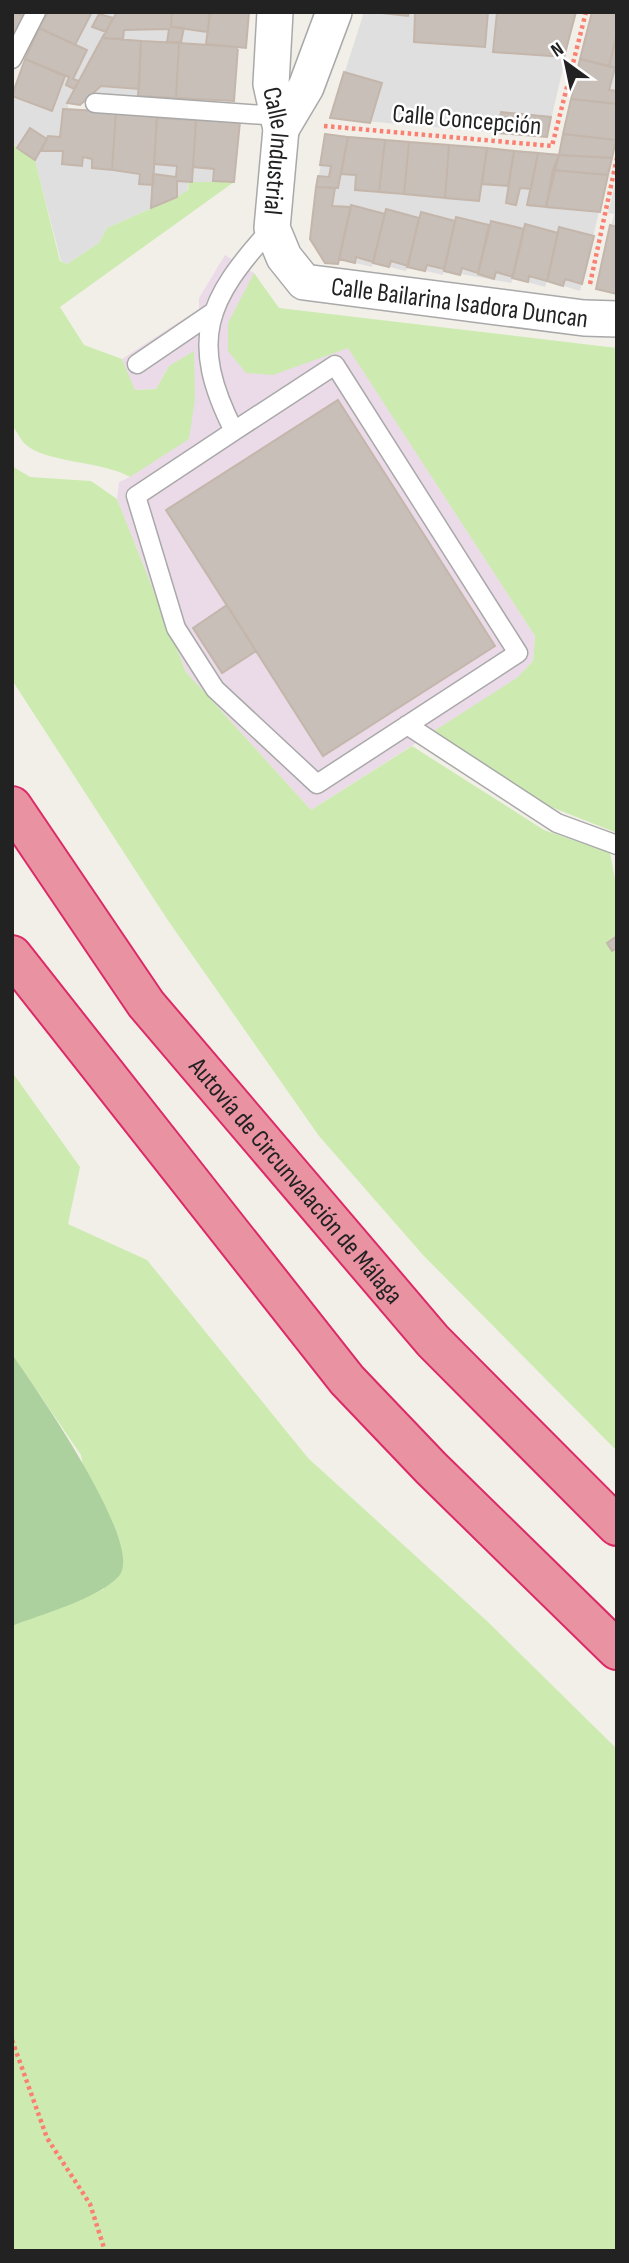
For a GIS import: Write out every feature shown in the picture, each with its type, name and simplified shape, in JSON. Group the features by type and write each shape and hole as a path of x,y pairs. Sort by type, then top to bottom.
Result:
{"highway":[{"name":"Autovía de Circunvalación de Málaga","path":"12,806 146,1004 433,1341 617,1526"},
{"path":"12,955 347,1380 431,1468 617,1650"}],"street":[{"name":"Calle Industrial","path":"275,12 271,84 280,123 272,228 284,257 304,282"},
{"path":"280,123 306,87 334,12"},
{"name":"Calle Bailarina Isadora Duncan","path":"304,282 570,316 617,319"}],"lane":[{"path":"12,59 36,12"},
{"path":"95,103 280,123"},
{"path":"234,432 218,400 208,349 212,313 240,263 272,228"},
{"path":"137,364 212,313"},
{"path":"335,365 518,653 317,784 215,689 176,628 136,496 234,432 335,365"},
{"path":"407,725 422,738 557,823 617,845"}],"path":[{"name":"Calle Concepción","path":"280,123 552,146 586,12"},
{"path":"589,292 617,158"},
{"path":"12,2040 47,2137 90,2204 105,2251"}],"shaded area":[{"path":"48,12 249,12 246,48 238,47 234,101 93,94 80,105 68,103 68,108 157,115 157,118 240,122 234,182 189,182 187,191 177,197 107,228 99,243 67,264 61,261 35,161 12,141 12,90"},
{"path":"364,12 576,12 547,137 330,118"},
{"path":"592,12 617,12 617,137 580,291 547,281 545,287 513,278 511,283 444,271 443,275 408,267 406,271 373,263 372,267 339,259 325,263 310,239 325,134 559,154"},
{"path":"617,177 617,294 596,289 614,214 608,213"},
{"path":"225,255 254,273 278,308 323,314 348,347 535,636 533,661 518,678 311,810 186,672 117,499 119,482 130,477 169,366 156,389 134,390 122,359 199,309 199,298"}],"green space":[{"path":"12,141 17,149 35,160 60,261 67,264 99,243 107,228 177,197 188,190 189,182 234,182 60,307 84,345 122,359 135,390 156,389 169,366 194,351 195,399 189,439 130,477 34,450 25,444 12,426"},
{"path":"254,273 279,308 617,348 617,833 546,805 434,731 518,677 533,661 535,636 348,348 273,375 246,373 228,351 228,323"},
{"path":"12,466 30,477 91,481 117,499 186,672 311,810 412,746 544,830 610,853 617,890 617,1451 423,1255 319,1136 167,919 12,680"},
{"path":"12,1072 80,1167 68,1224 147,1260 308,1458 487,1621 617,1749 617,2251 12,2251 12,1626 104,1589 81,1455 12,1354"},
{"path":"12,1354 84,1465 117,1533 123,1559 119,1576 98,1592 12,1626"}],"building":[{"path":"12,12 25,16 12,39"},
{"path":"48,12 92,12 75,45 39,28"},
{"path":"117,12 172,12 171,27 184,28 181,42 167,42 169,29 124,30 123,39 102,38"},
{"path":"172,12 210,12 208,32 171,27"},
{"path":"210,12 249,12 246,48 206,44"},
{"path":"373,12 409,12 408,16"},
{"path":"415,12 488,12 485,47 414,42"},
{"path":"497,12 576,12 564,57 493,52"},
{"path":"592,12 617,12 617,33 609,66 580,59"},
{"path":"99,14 113,18 106,32 92,27"},
{"path":"39,28 87,50 73,79 79,81 74,89 66,85 69,77 25,59"},
{"path":"617,33 617,68 609,66"},
{"path":"102,38 141,41 139,89 101,86 80,105 67,103"},
{"path":"141,41 179,43 176,98 138,96"},
{"path":"179,43 238,47 234,101 176,98"},
{"path":"25,59 65,76 52,111 12,96"},
{"path":"580,59 615,68 609,90 617,91 617,104 571,99"},
{"path":"344,72 382,83 370,123 330,118"},
{"path":"571,99 617,104 616,140 563,134"},
{"path":"63,109 116,112 112,170 92,168 92,159 83,157 82,166 62,164 63,151 41,151 48,136 60,137"},
{"path":"116,112 157,115 153,185 139,184 140,174 112,170"},
{"path":"501,112 551,117 547,137 498,133"},
{"path":"157,118 196,120 192,182 177,181 177,197 151,208 153,174 176,177 177,166 154,164"},
{"path":"196,120 240,122 234,182 213,181 214,169 193,167"},
{"path":"30,128 47,139 35,160 17,148"},
{"path":"325,134 348,137 338,188 316,187 318,176 329,177 331,166 320,165"},
{"path":"563,134 616,140 612,158 559,155"},
{"path":"348,137 385,140 379,192 355,190 356,175 341,174"},
{"path":"385,140 409,142 404,194 379,192"},
{"path":"409,142 449,145 445,198 404,194"},
{"path":"449,145 487,148 479,201 445,198"},
{"path":"487,148 514,151 508,186 482,184"},
{"path":"514,151 538,153 531,189 520,188 516,205 506,203"},
{"path":"538,153 559,155 546,207 527,205"},
{"path":"559,155 612,158 608,175 553,170"},
{"path":"553,170 608,175 600,212 546,207"},
{"path":"316,187 335,188 332,206 351,207 338,264 325,263 310,239"},
{"path":"351,205 385,214 373,262 356,257 355,263 339,259"},
{"path":"386,209 419,218 408,266 391,261 389,267 373,263"},
{"path":"421,212 455,221 444,269 427,265 425,271 407,267"},
{"path":"456,217 489,225 478,273 462,268 460,275 444,271"},
{"path":"491,221 524,229 513,277 496,272 494,279 478,274"},
{"path":"525,224 558,233 547,281 529,276 528,282 512,278"},
{"path":"610,225 617,227 617,294 596,289"},
{"path":"559,227 594,236 582,284 565,279 563,286 547,281"},
{"path":"338,400 495,646 323,756 166,510"},
{"path":"227,605 256,651 222,673 193,628"},
{"path":"617,936 617,948 612,951 607,943"}]}
